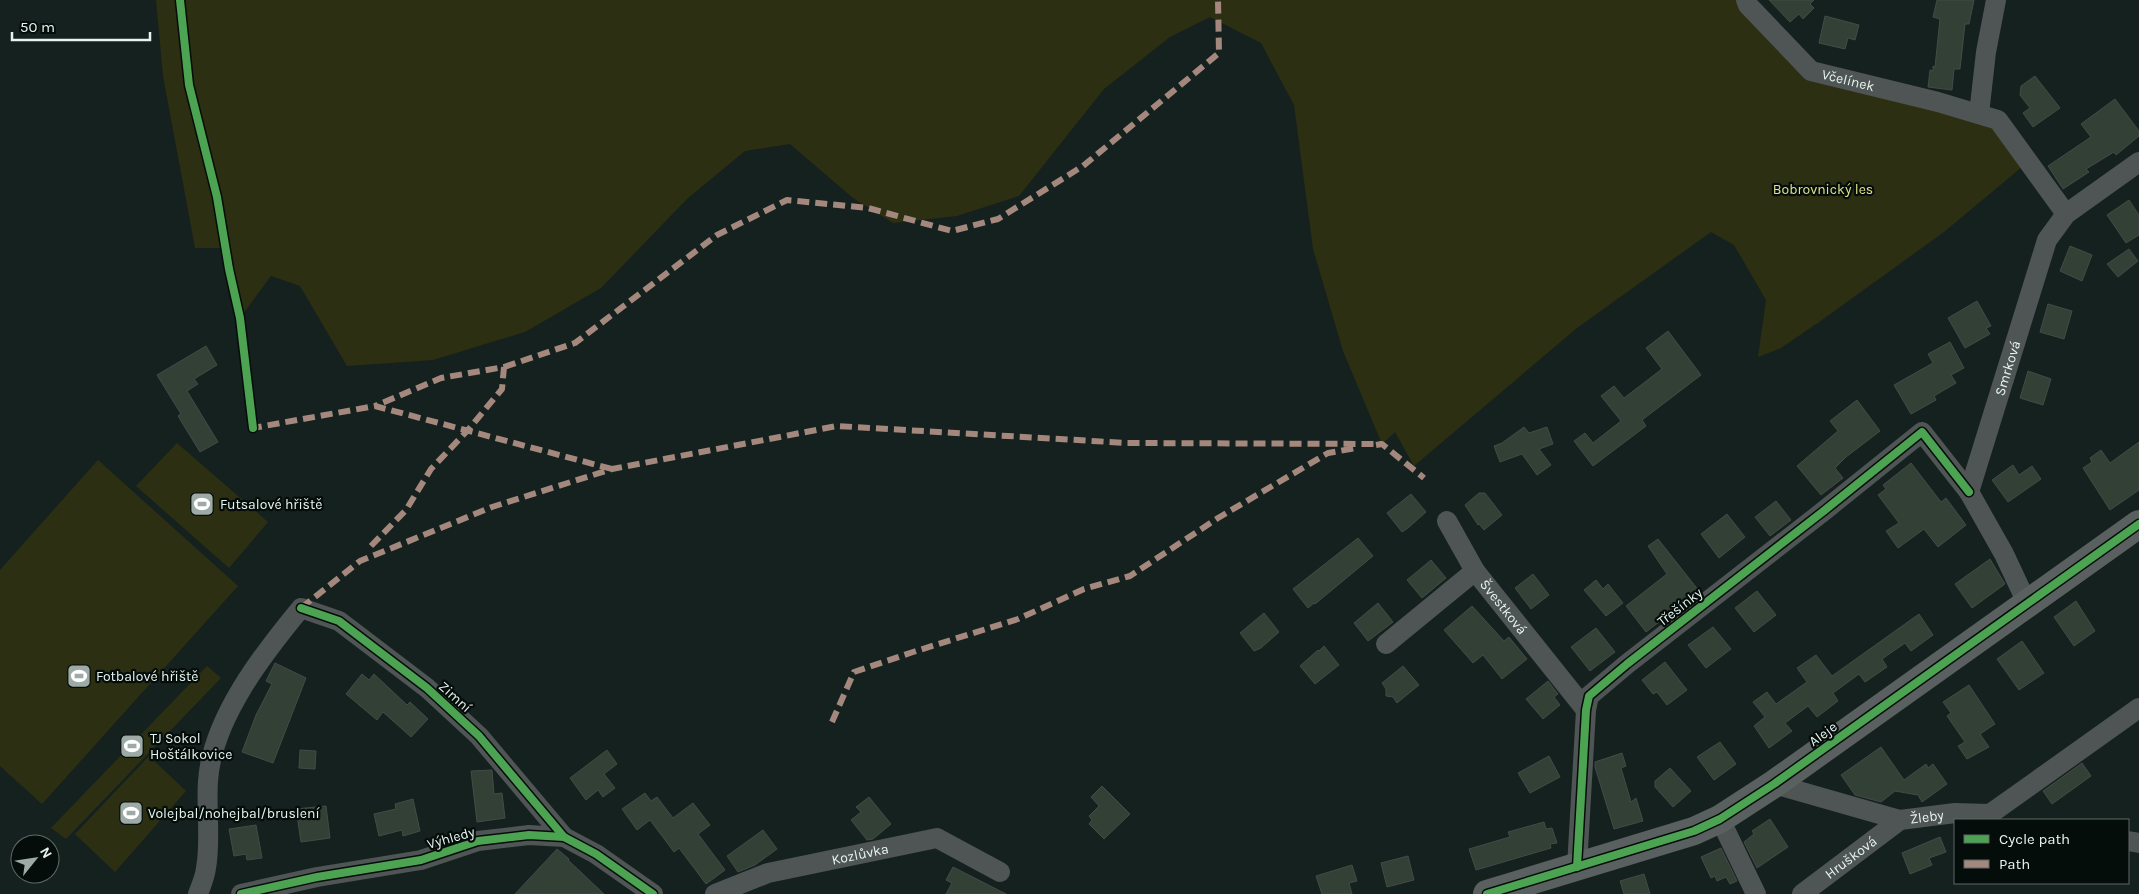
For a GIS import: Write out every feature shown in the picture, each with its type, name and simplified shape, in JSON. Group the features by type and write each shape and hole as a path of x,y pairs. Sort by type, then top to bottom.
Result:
{"street":[{"name":"Včelínek","path":"1746,0 1748,5 1810,71 1998,120 2066,214"},
{"path":"1979,114 1986,52 1996,0"},
{"name":"Smrková","path":"1969,492 2047,240 2066,214 2139,162"},
{"name":"Třešínky","path":"1577,867 1586,710 1589,696 1922,432 1969,492"},
{"path":"1969,492 2004,554 2027,603"},
{"path":"1447,521 1475,572"},
{"name":"Aleje","path":"1487,894 1694,830 1720,819 1774,784 2139,524"},
{"name":"Švestková","path":"1386,644 1475,572 1586,710"},
{"name":"Zimní","path":"198,894 206,868 208,779 212,757 220,732 240,692 264,653 301,608 340,622 427,688 479,736 564,837"},
{"name":"Žleby","path":"1774,784 1900,820 1955,814 1995,817 2139,708"},
{"path":"1720,819 1756,894"},
{"name":"Hrušková","path":"1802,894 1900,820"},
{"name":"Výhledy","path":"241,894 317,877 421,860 478,842 529,835 564,837 596,854 653,894"},
{"name":"Kozlůvka","path":"715,894 768,873 937,838 1000,872"}],"green space":[{"name":"Bobrovnický les","path":"156,0 1740,0 1805,75 1990,125 2022,167 1944,232 1822,320 1781,348 1758,357 1766,300 1734,245 1711,232 1577,328 1414,466 1395,432 1382,444 1343,351 1313,249 1294,105 1261,43 1210,17 1170,37 1104,89 1019,196 957,216 893,223 853,198 790,144 745,151 687,199 601,288 525,332 433,360 347,366 300,286 271,276 240,318 223,248 195,248 163,76"},
{"name":"Futsalové hřiště","path":"177,443 268,522 229,568 136,486"},
{"name":"Fotbalové hřiště","path":"98,460 238,586 42,804 0,766 0,570"},
{"path":"207,666 221,678 66,839 51,828"},
{"name":"Volejbal/nohejbal/bruslení","path":"149,756 186,791 115,872 75,834"}],"building":[{"path":"1769,0 1814,0 1810,4 1814,8 1803,19 1799,14 1790,22"},
{"path":"1937,0 1974,0 1969,24 1965,24 1960,69 1954,69 1952,90 1928,87 1930,70 1933,71 1933,66 1935,67 1940,19 1933,17"},
{"path":"1825,16 1859,25 1855,40 1848,38 1845,49 1819,43"},
{"path":"2035,76 2060,108 2033,127 2023,113 2030,108 2020,95 2021,86"},
{"path":"2115,99 2139,131 2139,136 2116,155 2114,152 2086,169 2089,172 2063,189 2048,166 2091,137 2081,124"},
{"path":"2129,200 2139,215 2139,235 2126,243 2107,215"},
{"path":"2070,246 2092,255 2082,281 2060,271"},
{"path":"2129,249 2138,261 2118,277 2107,264"},
{"path":"1977,301 1991,326 1986,328 1990,334 1965,348 1948,318"},
{"path":"2048,304 2072,311 2064,339 2040,332"},
{"path":"1668,331 1701,375 1642,420 1646,426 1593,466 1574,441 1585,433 1593,443 1621,421 1601,396 1614,386 1624,398 1662,369 1646,348"},
{"path":"1950,342 1964,368 1951,375 1956,383 1934,396 1936,400 1911,414 1894,385 1933,363 1928,354"},
{"path":"206,346 217,365 194,379 198,384 187,391 218,442 200,452 178,416 181,414 157,375"},
{"path":"2028,371 2051,379 2043,405 2020,398"},
{"path":"1857,400 1880,431 1846,457 1835,468 1843,478 1821,495 1797,466 1838,431 1830,421"},
{"path":"1524,427 1529,433 1547,427 1553,444 1539,449 1551,465 1537,475 1522,454 1500,462 1494,446 1502,443"},
{"path":"2139,442 2139,490 2110,510 2083,468 2092,462 2090,458 2101,450 2110,463"},
{"path":"1911,463 1941,502 1946,498 1966,525 1938,547 1924,529 1898,548 1886,531 1899,523 1878,495 1886,489 1883,485"},
{"path":"2013,465 2019,475 2032,466 2041,479 2008,502 1992,480"},
{"path":"1479,493 1485,493 1502,515 1484,530 1478,525 1465,505"},
{"path":"1411,494 1426,512 1402,532 1387,513"},
{"path":"1776,501 1791,520 1770,536 1755,517"},
{"path":"1727,514 1745,537 1719,558 1701,534"},
{"path":"1358,538 1373,556 1308,608 1293,589"},
{"path":"1658,539 1699,591 1646,632 1626,606 1667,574 1648,546"},
{"path":"1990,559 2005,584 1972,608 1955,584"},
{"path":"1431,560 1446,578 1422,598 1407,580"},
{"path":"1533,574 1549,595 1531,609 1515,588"},
{"path":"1596,580 1603,589 1608,584 1623,603 1606,616 1584,590"},
{"path":"1757,591 1776,615 1754,632 1735,608"},
{"path":"2076,601 2095,631 2074,646 2054,617"},
{"path":"1378,603 1393,622 1368,641 1354,623"},
{"path":"1472,606 1504,641 1509,637 1527,659 1502,679 1483,655 1473,663 1444,630"},
{"path":"1264,613 1279,632 1261,648 1254,651 1240,633"},
{"path":"1919,614 1933,635 1911,651 1905,643 1882,659 1887,667 1865,682 1859,674 1833,693 1838,701 1817,717 1808,706 1785,723 1792,731 1769,748 1754,726 1765,717 1753,702 1767,692 1776,704 1807,682 1797,668 1816,655 1832,676"},
{"path":"1713,627 1731,649 1706,668 1688,645"},
{"path":"1596,628 1615,652 1590,671 1571,647"},
{"path":"2022,641 2044,673 2019,690 1997,659"},
{"path":"1324,646 1339,665 1315,684 1300,666"},
{"path":"1665,662 1687,690 1667,705 1657,692 1653,694 1642,680"},
{"path":"275,663 306,678 273,763 242,752 256,715 272,684 266,681"},
{"path":"1403,666 1419,685 1397,703 1393,697 1386,696 1386,689 1382,683"},
{"path":"362,674 369,680 374,674 407,705 410,702 428,719 411,737 383,712 377,720 346,694"},
{"path":"1548,681 1558,694 1554,697 1560,705 1543,719 1526,699"},
{"path":"1969,685 1995,724 1980,734 1989,747 1967,759 1958,746 1965,742 1947,716 1951,713 1943,702"},
{"path":"1720,742 1736,764 1714,780 1697,757"},
{"path":"1881,747 1904,780 1926,764 1928,768 1933,764 1947,784 1922,802 1918,795 1895,791 1881,802 1855,795 1841,775"},
{"path":"300,750 316,751 315,769 299,768"},
{"path":"607,750 617,764 604,774 615,788 603,797 598,790 586,800 570,778"},
{"path":"1622,753 1626,766 1621,768 1631,802 1636,798 1643,821 1614,829 1595,762"},
{"path":"1549,756 1560,777 1530,793 1518,773"},
{"path":"2082,763 2091,776 2052,804 2043,791"},
{"path":"1670,768 1691,791 1673,807 1655,787 1655,781"},
{"path":"492,770 494,794 502,793 505,818 477,822 471,771"},
{"path":"1102,786 1130,814 1104,839 1089,824 1092,820 1089,816 1099,806 1091,797"},
{"path":"645,793 651,801 657,797 673,818 693,803 710,825 698,834 725,870 706,884 679,848 674,852 650,820 637,830 622,809"},
{"path":"869,797 891,824 873,839 867,840 851,820 861,812 856,807"},
{"path":"413,799 420,831 403,836 402,830 379,836 374,814 396,809 395,804"},
{"path":"326,806 330,838 301,842 296,809"},
{"path":"1770,819 1788,847 1757,868 1744,842 1754,834 1752,831"},
{"path":"1544,822 1546,829 1552,828 1557,843 1550,844 1551,848 1476,870 1469,849 1510,837 1508,832"},
{"path":"256,825 262,858 247,860 246,854 234,856 229,829"},
{"path":"763,830 777,849 755,865 738,872 727,856"},
{"path":"1940,837 1946,852 1929,858 1932,865 1910,874 1902,853"},
{"path":"1721,848 1737,881 1730,884 1726,877 1717,881 1715,876 1711,878 1701,857"},
{"path":"557,849 569,859 604,894 515,894"},
{"path":"1408,856 1414,880 1387,887 1381,863"},
{"path":"1352,865 1357,881 1349,883 1352,894 1322,894 1316,876"},
{"path":"953,867 1006,894 946,894 952,883 946,880"},
{"path":"1644,874 1650,894 1624,894 1620,881"}],"marked path":[{"path":"504,367 575,343 717,235 787,200 868,208 952,231 998,219 1083,166 1219,53 1218,0"},
{"path":"371,546 406,510 431,469 468,430 502,389 504,367 441,378 375,406"},
{"path":"252,425 253,428 375,406 612,469"},
{"path":"301,608 360,561 492,507 612,469 837,426 1127,443 1382,444"},
{"path":"1376,445 1382,444 1424,478"},
{"path":"832,722 854,672 1018,619 1084,589 1130,576 1218,518 1328,453 1356,448"}],"cycle path":[{"path":"180,0 189,85 217,197 229,269 240,318 253,428"},
{"path":"1577,867 1586,710 1589,696 1922,432 1969,492"},
{"path":"1487,894 1694,831 1720,819 1774,784 2139,524"},
{"path":"301,608 339,621 427,688 479,736 564,837"},
{"path":"241,894 317,877 421,860 478,841 529,835 564,837 596,854 653,894"}],"place":[{"name":"Futsalové hřiště","path":"202,504"},
{"name":"Fotbalové hřiště","path":"79,676"},
{"name":"TJ Sokol Hošťálkovice","path":"132,746"},
{"name":"Volejbal/nohejbal/bruslení","path":"131,813"}]}
